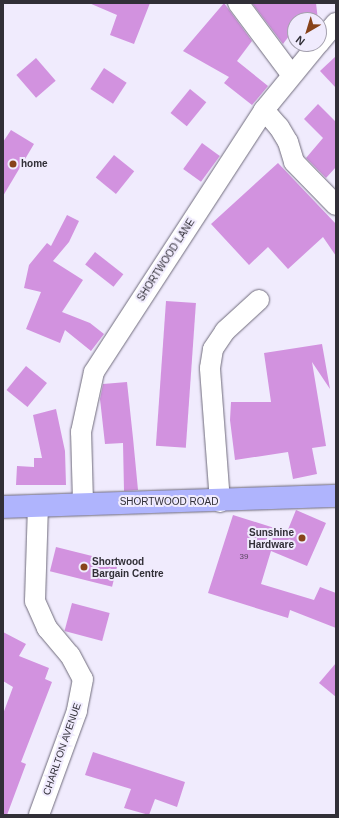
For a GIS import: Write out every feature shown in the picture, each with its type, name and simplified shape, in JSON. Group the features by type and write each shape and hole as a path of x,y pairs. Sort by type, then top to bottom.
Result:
{"main road":[{"name":"SHORTWOOD ROAD","path":"3,507 83,502 220,502 336,496"}],"street":[{"path":"238,3 291,74"},
{"name":"SHORTWOOD LANE","path":"327,33 336,23"},
{"name":"SHORTWOOD LANE","path":"83,502 81,432 94,372 264,110 291,74 310,52"},
{"path":"264,110 279,127 288,142 294,162 336,205"},
{"path":"220,502 210,368 213,349 225,330 259,300"},
{"name":"CHARLTON AVENUE","path":"38,505 35,601 47,628 70,654 83,679 77,711 39,815"}],"building":[{"path":"89,3 150,3 134,44 110,35 117,15"},
{"path":"224,3 252,41 237,61 268,86 252,105 224,83 229,77 183,51"},
{"path":"252,3 316,3 317,12 287,12 287,39 283,44"},
{"path":"336,56 336,88 320,71"},
{"path":"36,58 56,81 36,98 16,75"},
{"path":"104,68 127,83 113,104 90,89"},
{"path":"190,89 206,102 187,126 170,113"},
{"path":"318,104 336,122 336,167 326,178 306,158 323,138 304,119"},
{"name":"home","path":"11,130 34,144 3,196 3,142"},
{"path":"202,143 220,156 201,182 183,169"},
{"path":"114,155 134,171 116,194 96,178"},
{"path":"278,163 336,224 336,256 323,237 288,269 268,247 249,265 211,224"},
{"path":"67,215 79,221 69,242 53,261 83,280 62,312 90,323 104,334 91,351 65,330 60,343 26,329 41,292 24,288 29,265 47,243 51,246"},
{"path":"95,252 123,274 114,287 85,265"},
{"path":"166,301 196,303 186,448 156,446"},
{"path":"322,344 330,389 312,362 326,446 312,448 317,474 293,479 288,452 235,460 230,420 231,402 271,402 264,353"},
{"path":"26,366 47,383 27,407 6,390"},
{"path":"127,382 138,490 124,491 123,443 105,444 100,399 103,384"},
{"path":"56,409 65,451 66,485 16,485 17,466 34,467 34,458 42,458 33,415"},
{"path":"296,510 326,523 307,566 271,551 261,584 314,600 320,587 336,593 336,628 290,610 288,618 208,593 233,515 287,532"},
{"name":"Shortwood Bargain Centre","path":"56,547 118,562 112,587 50,571"},
{"path":"72,603 110,613 102,641 64,631"},
{"path":"3,632 26,644 19,656 49,668 45,679 52,682 21,762 26,764 7,815 3,815 3,714 13,687 3,681"},
{"path":"336,663 336,697 319,683"},
{"path":"93,752 185,782 177,807 155,799 149,815 124,808 131,789 85,775"}],"place":[{"name":"home","path":"13,164"},
{"name":"Sunshine Hardware","path":"302,538"},
{"name":"Shortwood Bargain Centre","path":"84,567"}]}
